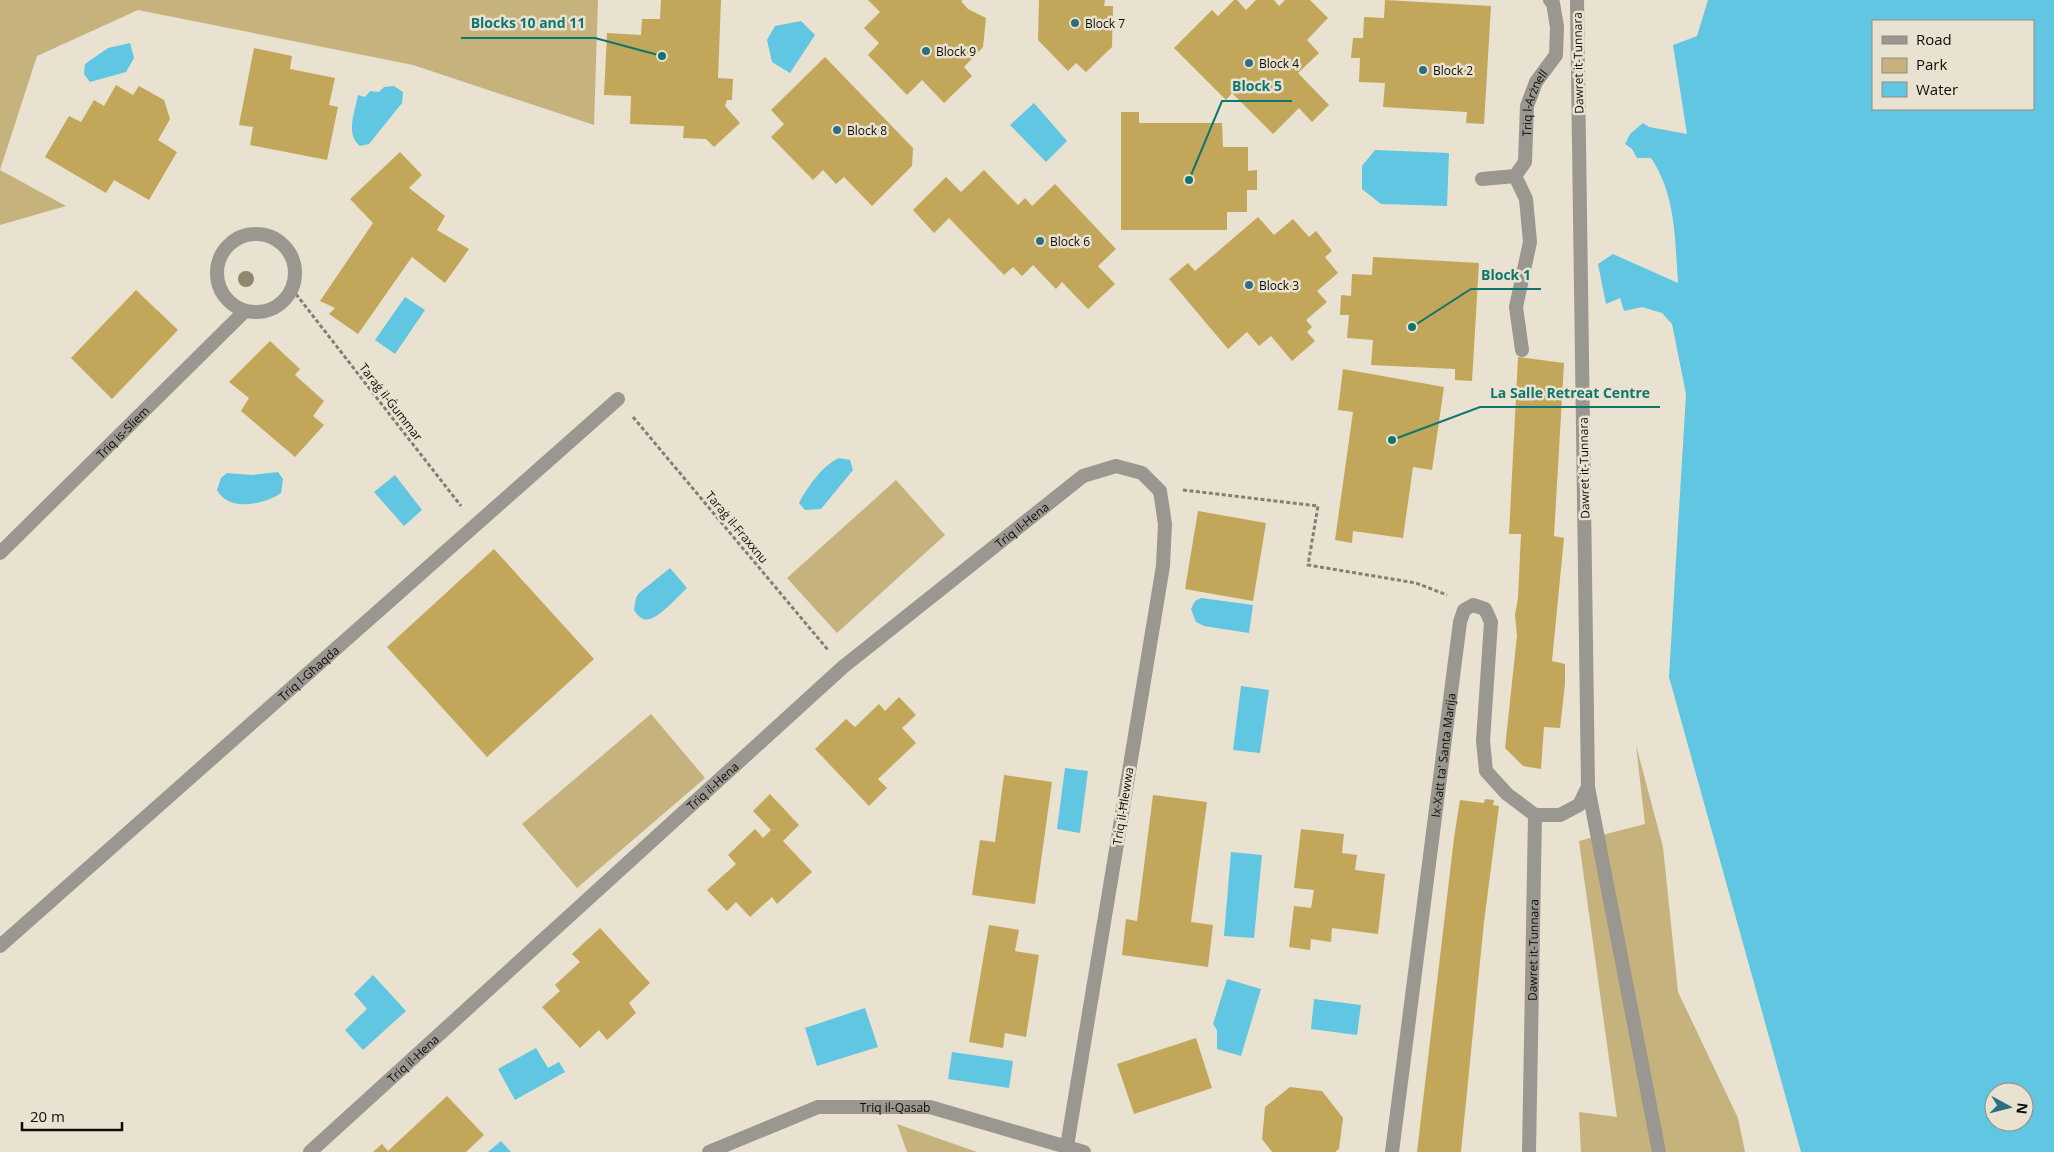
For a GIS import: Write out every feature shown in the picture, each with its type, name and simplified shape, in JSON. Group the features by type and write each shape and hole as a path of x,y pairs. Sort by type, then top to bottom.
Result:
{"street":[{"name":"Triq l-Arżnell","path":"1515,176 1525,162 1527,106 1536,82 1556,55 1557,27 1553,3 1550,0"},
{"name":"Dawret it-Tunnara","path":"1578,0 1588,787 1659,1152"},
{"path":"1482,179 1515,176 1526,199 1530,242 1516,307 1522,350"},
{"path":"253,233 266,234 278,240 288,249 294,262 296,275 292,289 285,300 272,309 259,312 245,311 233,305 224,295 218,283 217,269 221,256 228,245 240,237 253,233"},
{"name":"Triq is-Sliem","path":"0,553 245,311"},
{"name":"Triq l-Għaqda","path":"0,946 477,526 618,399"},
{"name":"Triq il-Hena","path":"310,1152 843,667 1083,476 1116,466 1142,473 1160,491"},
{"name":"Triq il-Ħlewwa","path":"1066,1146 1163,566 1165,524 1160,491"},
{"name":"Ix-Xatt ta' Santa Marija","path":"1392,1152 1460,622 1464,610 1474,605 1485,609 1491,622 1483,741 1486,771 1507,794 1535,815"},
{"path":"1535,815 1560,814 1579,805 1588,787"},
{"name":"Dawret it-Tunnara","path":"1530,1152 1535,815"},
{"name":"Triq il-Qasab","path":"709,1152 818,1107 930,1107 1084,1152"}],"path":[{"name":"Taraġ il-Ġummar","path":"292,289 477,526"},
{"name":"Taraġ il-Fraxxnu","path":"618,399 843,667"},
{"path":"1160,491 1190,490 1318,506 1308,565 1416,583"}],"green space":[{"path":"0,0 598,0 594,125 413,65 138,10 37,56 0,170"},
{"path":"0,170 66,206 0,225"},
{"path":"896,480 945,535 837,633 787,578"},
{"path":"651,714 705,778 577,888 522,824"},
{"path":"1636,745 1663,847 1678,992 1738,1118 1745,1152 1581,1152 1579,1112 1617,1117 1579,841 1645,824"},
{"path":"897,1124 977,1152 907,1152"}],"water":[{"path":"1708,0 2054,0 2054,1152 1801,1152 1669,677 1686,394 1672,324 1662,313 1642,307 1624,311 1620,298 1606,304 1598,264 1613,254 1678,283 1673,218 1665,187 1651,158 1637,158 1632,149 1625,144 1630,134 1643,123 1649,127 1687,134 1673,45 1697,36"},
{"path":"801,21 815,35 790,73 772,62 767,40 775,26"},
{"path":"130,43 134,58 126,72 90,82 84,74 85,64 108,48"},
{"path":"394,86 403,92 402,103 369,144 360,146 355,141 352,129 358,95 365,97 370,91 379,92 384,87"},
{"path":"1034,103 1067,141 1046,162 1010,125"},
{"path":"1375,150 1449,153 1447,206 1381,204 1362,189 1362,166"},
{"path":"405,297 425,310 395,354 375,340"},
{"path":"839,458 850,460 853,470 821,509 805,510 799,503 806,490 821,471"},
{"path":"278,472 283,479 281,493 265,501 237,504 222,497 217,490 221,478 227,473 252,475"},
{"path":"395,475 422,510 404,526 374,492"},
{"path":"670,568 687,588 660,613 654,617 643,619 634,610 636,598 639,593"},
{"path":"1201,598 1253,605 1249,633 1204,626 1196,622 1191,609 1195,601"},
{"path":"1241,686 1269,690 1260,753 1233,750"},
{"path":"1065,768 1088,771 1080,833 1057,829"},
{"path":"1231,852 1262,855 1254,938 1224,936"},
{"path":"373,975 406,1011 363,1050 345,1030 367,1009 354,994"},
{"path":"1227,979 1261,989 1241,1056 1217,1049 1217,1030 1213,1024"},
{"path":"1314,999 1361,1005 1357,1035 1311,1029"},
{"path":"865,1008 878,1047 817,1066 805,1028"},
{"path":"536,1048 548,1068 559,1062 565,1072 515,1100 498,1069"},
{"path":"952,1052 1013,1061 1009,1088 948,1079"},
{"path":"501,1141 511,1152 488,1152"}],"building":[{"path":"661,0 721,0 718,78 733,79 732,100 727,100 725,106 740,123 714,147 706,139 683,138 684,126 630,124 631,96 604,95 607,33 641,35 642,19 660,19"},
{"name":"Block 9","path":"868,0 963,0 961,1 968,9 986,18 983,47 964,67 972,76 944,103 922,80 907,95 868,55 879,43 864,28 880,12"},
{"name":"Block 7","path":"1039,0 1105,0 1104,6 1113,6 1112,47 1086,72 1076,63 1068,71 1038,40"},
{"name":"Block 4","path":"1234,0 1237,0 1246,10 1256,0 1274,0 1279,6 1285,0 1310,0 1328,18 1307,40 1319,53 1298,73 1329,105 1312,122 1299,108 1273,134 1232,93 1226,100 1174,48 1212,10 1218,16"},
{"name":"Block 2","path":"1385,0 1491,6 1484,124 1466,123 1467,112 1383,107 1385,83 1359,82 1360,58 1351,58 1353,38 1363,38 1364,17 1384,18"},
{"path":"254,48 292,56 290,69 335,78 329,105 338,107 327,160 250,145 253,127 239,125"},
{"name":"Block 8","path":"825,57 913,148 912,166 872,206 844,177 836,184 823,170 813,180 771,137 784,124 771,110"},
{"path":"116,85 133,95 139,86 164,100 170,119 158,140 177,152 149,200 114,180 106,193 45,157 69,116 81,122 94,100 104,106"},
{"path":"1121,112 1139,112 1139,123 1222,123 1223,147 1248,147 1248,171 1257,170 1257,190 1247,190 1247,212 1227,212 1227,230 1121,230"},
{"path":"400,152 422,175 409,188 445,216 437,230 469,249 445,283 412,257 358,334 329,314 335,308 320,301 373,223 350,199"},
{"name":"Block 6","path":"984,170 1018,205 1025,198 1032,206 1055,184 1116,249 1098,266 1115,284 1088,309 1062,282 1056,289 1033,265 1022,276 1013,267 1004,275 949,218 934,233 913,210 946,177 961,192"},
{"name":"Block 3","path":"1258,217 1274,235 1293,219 1309,237 1316,231 1332,251 1325,257 1338,273 1317,291 1327,302 1306,320 1312,327 1307,332 1315,341 1292,361 1271,336 1259,346 1247,332 1228,349 1169,279 1188,263 1195,271"},
{"path":"1373,257 1479,263 1472,381 1455,380 1455,369 1371,365 1373,340 1347,338 1349,315 1340,315 1341,295 1351,296 1352,274 1372,275"},
{"path":"136,290 178,330 112,399 71,358"},
{"path":"270,341 300,369 295,375 324,401 313,416 324,425 295,457 241,411 249,398 229,382"},
{"path":"1518,357 1564,363 1554,536 1564,538 1552,661 1565,664 1565,684 1560,728 1544,727 1541,769 1523,766 1505,748 1517,636 1515,615 1518,598 1521,534 1509,534"},
{"path":"1343,369 1444,387 1432,470 1413,467 1403,538 1353,531 1352,543 1335,540 1353,412 1338,410"},
{"path":"1198,511 1266,523 1253,601 1185,589"},
{"path":"494,549 594,659 487,757 387,647"},
{"path":"899,697 916,715 902,728 916,743 878,779 887,788 869,806 815,749 846,719 855,727 879,704 885,711"},
{"path":"1004,775 1052,782 1035,904 972,895 980,840 995,842"},
{"path":"770,794 799,825 783,841 812,872 777,904 772,897 750,917 736,902 727,911 707,890 736,864 728,855 755,829 763,838 771,830 753,811"},
{"path":"1153,795 1207,802 1191,922 1213,925 1208,967 1122,955 1126,919 1137,921"},
{"path":"1485,799 1494,800 1493,805 1499,806 1484,922 1461,1152 1417,1152 1460,800 1484,803"},
{"path":"1301,829 1344,834 1342,853 1357,855 1355,870 1385,874 1378,934 1332,928 1331,942 1311,939 1310,950 1289,947 1294,906 1311,908 1314,890 1294,888"},
{"path":"989,925 1019,930 1015,951 1039,955 1026,1037 1005,1033 1003,1048 969,1042"},
{"path":"600,928 650,983 629,1003 636,1013 607,1040 599,1030 580,1048 542,1007 560,991 555,985 580,962 572,954"},
{"path":"1196,1038 1212,1088 1134,1114 1117,1064"},
{"path":"1290,1087 1322,1091 1343,1118 1339,1149 1335,1152 1272,1152 1262,1139 1265,1107"},
{"path":"447,1096 484,1135 466,1152 373,1152 382,1144 388,1151"}],"place":[{"name":"Block 7","path":"1075,23"},
{"name":"Block 9","path":"926,51"},
{"name":"Blocks 10 and 11","path":"662,56"},
{"name":"Block 4","path":"1249,63"},
{"name":"Block 2","path":"1423,70"},
{"name":"Block 8","path":"837,130"},
{"name":"Block 5","path":"1189,180"},
{"name":"Block 6","path":"1040,241"},
{"name":"Block 3","path":"1249,285"},
{"name":"Block 1","path":"1412,327"},
{"name":"La Salle Retreat Centre","path":"1392,440"}]}
